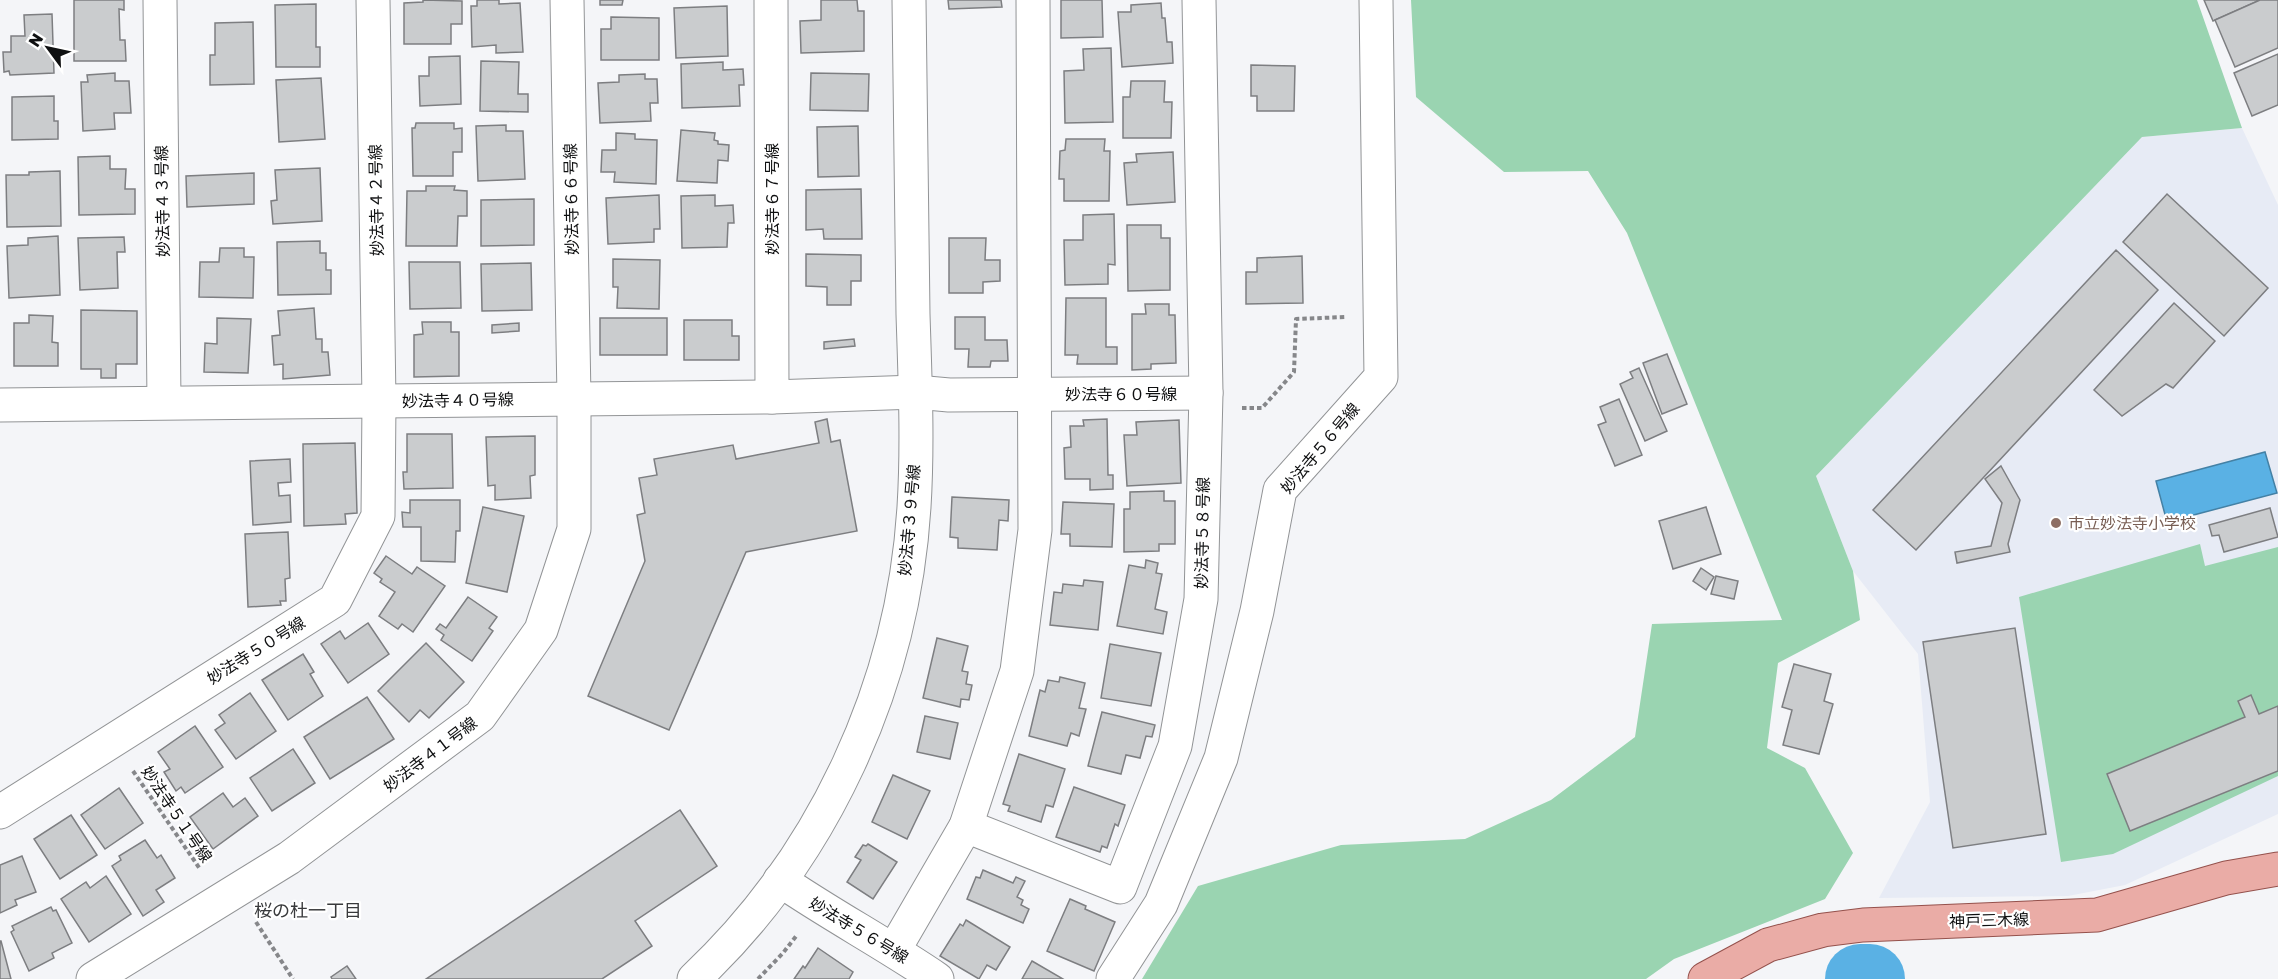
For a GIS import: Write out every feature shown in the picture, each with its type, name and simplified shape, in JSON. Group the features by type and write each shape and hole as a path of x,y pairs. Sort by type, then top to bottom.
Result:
{"main road":[{"name":"神戸三木線","path":"1704,979 1768,945 1822,930 1863,925 2097,915 2226,878 2278,869"}],"street":[{"name":"妙法寺４３号線","path":"160,0 164,402"},
{"name":"妙法寺４２号線","path":"373,0 379,401"},
{"name":"妙法寺６６号線","path":"567,0 574,398"},
{"name":"妙法寺６７号線","path":"771,0 772,397"},
{"name":"妙法寺３９号線","path":"694,979 755,914 823,815 850,762 882,681 897,622 914,507 916,392 909,0"},
{"path":"894,950 966,826 1017,671 1035,531 1033,0"},
{"name":"妙法寺５８号線","path":"966,826 1120,887 1175,746 1201,599 1206,400 1199,0"},
{"name":"妙法寺５６号線","path":"1113,979 1161,904 1221,758 1257,611 1280,490 1381,377 1376,0"},
{"name":"妙法寺４０号線","path":"0,405 772,397 916,392"},
{"name":"妙法寺６０号線","path":"916,392 949,395 1035,394 1206,400"},
{"name":"妙法寺４１号線","path":"93,979 289,858 480,716 541,630 574,529 574,398"},
{"name":"妙法寺５０号線","path":"0,812 335,600 378,516 379,401"},
{"name":"妙法寺５６号線","path":"780,880 937,979"}],"path":[{"path":"1206,400 1262,408 1294,372 1296,319 1380,316"},
{"name":"妙法寺５１号線","path":"112,741 222,901"},
{"path":"758,979 783,953 819,906"},
{"path":"252,917 294,979"}],"shaded area":[{"name":"市立妙法寺小学校","path":"2242,128 2278,205 2278,814 2125,885 2068,896 1879,898 1930,802 1918,654 1853,571 1816,476 2142,137"}],"green space":[{"path":"1411,0 2197,0 2242,128 2142,137 1816,476 1853,571 1860,620 1778,663 1767,748 1805,768 1853,853 1825,899 1674,959 1646,979 1142,979 1198,886 1341,845 1465,839 1551,800 1635,737 1652,624 1782,620 1627,233 1588,171 1504,172 1416,97"},
{"path":"2200,544 2205,566 2278,547 2278,776 2113,854 2061,862 2019,597"}],"water":[{"path":"2265,452 2277,493 2167,522 2156,481"}],"building":[{"path":"74,0 124,0 124,10 119,9 120,40 125,40 126,61 74,61"},
{"path":"423,0 462,1 462,24 451,24 451,44 404,44 404,3 423,2"},
{"path":"477,0 499,0 499,4 520,3 523,52 496,53 496,45 472,47 471,6 477,6"},
{"path":"600,0 623,0 622,5 600,5"},
{"path":"821,0 857,0 858,11 864,11 864,51 801,53 800,21 821,20"},
{"path":"948,0 1001,0 1002,7 949,9"},
{"path":"1061,0 1102,0 1103,37 1061,38"},
{"path":"2204,0 2260,0 2213,21"},
{"path":"2260,0 2278,0 2278,48 2235,67 2215,20"},
{"path":"1161,3 1167,42 1172,42 1173,63 1122,67 1118,12 1131,12 1131,5"},
{"path":"316,4 316,47 320,47 320,67 276,67 275,5"},
{"path":"727,6 728,56 676,58 674,8"},
{"path":"52,14 54,73 10,75 9,71 4,72 3,52 11,52 11,36 25,36 24,15"},
{"path":"611,17 659,18 659,60 601,60 601,29 611,29"},
{"path":"253,22 254,84 210,85 210,55 215,55 215,23"},
{"path":"1111,48 1113,122 1065,123 1064,71 1084,70 1083,49"},
{"path":"2278,54 2278,105 2252,116 2234,73"},
{"path":"460,56 461,104 420,106 419,76 429,76 429,57"},
{"path":"481,61 519,62 518,94 528,94 528,112 480,111"},
{"path":"723,62 723,70 743,69 744,85 739,85 740,106 682,108 681,64"},
{"path":"1251,65 1295,66 1294,111 1257,111 1257,96 1251,96"},
{"path":"115,73 115,81 129,81 131,113 114,113 115,129 83,131 81,82 88,82 87,75"},
{"path":"811,73 869,74 868,111 810,110"},
{"path":"645,74 645,79 657,79 658,103 650,103 651,121 600,123 598,83 619,82 619,75"},
{"path":"321,78 325,139 279,142 276,80"},
{"path":"1131,81 1165,81 1164,102 1172,102 1171,138 1123,138 1123,97 1130,97"},
{"path":"54,96 54,121 58,121 58,139 12,140 12,97"},
{"path":"416,123 454,123 454,129 462,128 462,152 453,152 453,176 413,176 412,128 415,128"},
{"path":"506,125 506,131 523,131 525,179 478,181 476,126"},
{"path":"858,126 859,176 818,177 817,127"},
{"path":"681,130 715,133 714,140 718,141 718,144 729,145 728,161 718,160 717,183 677,181"},
{"path":"616,133 635,134 635,139 657,140 656,184 614,182 615,172 601,172 602,150 616,150"},
{"path":"1066,139 1105,139 1104,151 1110,151 1109,201 1064,201 1064,179 1059,179 1060,151 1065,150"},
{"path":"1173,152 1175,202 1127,205 1124,163 1137,162 1136,154"},
{"path":"110,156 110,169 126,169 125,189 135,189 135,214 79,215 78,157"},
{"path":"320,168 322,221 273,224 271,201 277,200 275,170"},
{"path":"60,171 61,226 7,227 6,175"},
{"path":"254,173 254,204 187,207 186,176"},
{"path":"426,186 455,186 454,190 467,191 467,216 458,216 457,246 406,246 407,191 426,191"},
{"path":"861,189 862,239 824,239 823,229 806,230 806,190"},
{"path":"2167,194 2268,288 2224,336 2123,242"},
{"path":"659,195 660,229 654,229 654,242 608,244 606,198"},
{"path":"715,195 715,206 733,205 734,223 728,223 727,247 682,248 681,196"},
{"path":"534,199 534,245 481,246 481,200"},
{"path":"1114,214 1115,265 1108,264 1108,284 1065,285 1064,240 1083,240 1083,215"},
{"path":"1127,225 1161,225 1161,238 1170,238 1170,290 1128,291"},
{"path":"58,236 60,295 9,298 7,246 28,245 28,238"},
{"path":"124,237 125,252 117,252 118,288 80,290 78,238"},
{"path":"949,238 986,238 985,260 1000,260 1000,281 983,282 983,293 949,293"},
{"path":"320,241 320,253 326,253 326,270 331,270 331,294 278,295 277,242"},
{"path":"220,248 244,248 244,257 254,257 253,298 199,297 200,262 219,262"},
{"path":"2116,250 2158,290 1916,550 1873,510"},
{"path":"806,254 861,255 861,281 851,281 851,305 827,305 827,287 806,286"},
{"path":"1302,256 1303,303 1246,304 1246,272 1257,272 1257,258"},
{"path":"613,259 660,260 659,309 617,308 618,287 613,287"},
{"path":"409,262 460,262 461,308 410,309"},
{"path":"531,263 532,310 482,311 481,264"},
{"path":"1066,298 1106,298 1106,347 1117,347 1117,364 1077,364 1078,355 1065,355"},
{"path":"2174,303 2215,341 2173,388 2166,384 2122,416 2094,390"},
{"path":"1145,304 1169,304 1169,315 1175,315 1176,363 1151,364 1151,369 1132,370 1132,314 1146,314"},
{"path":"314,308 316,339 322,339 322,352 328,352 330,375 283,379 283,364 274,365 272,336 280,335 278,311"},
{"path":"81,310 137,311 137,364 116,364 116,378 101,378 101,369 81,369"},
{"path":"29,315 53,316 52,342 58,343 58,366 14,366 14,323 29,323"},
{"path":"955,317 985,317 985,340 1007,340 1008,361 991,361 990,367 968,367 969,349 955,349"},
{"path":"217,318 251,319 248,373 204,372 205,343 217,344"},
{"path":"600,318 667,318 667,355 600,355"},
{"path":"684,320 732,320 732,336 739,336 739,360 684,360"},
{"path":"422,322 451,322 451,332 459,332 459,376 414,377 414,335 423,334"},
{"path":"519,323 519,331 492,333 492,325"},
{"path":"854,339 855,346 824,349 824,342"},
{"path":"1667,354 1687,404 1662,414 1643,363"},
{"path":"1639,368 1667,431 1645,441 1620,384 1633,378 1630,372"},
{"path":"1619,399 1642,455 1615,466 1598,425 1606,422 1600,407"},
{"path":"827,419 831,442 840,440 857,531 746,552 669,730 588,696 645,561 637,515 645,513 639,478 657,475 654,459 733,445 736,459 819,443 815,422"},
{"path":"1107,419 1108,475 1113,475 1113,489 1090,490 1090,479 1065,479 1064,448 1071,447 1070,426 1084,426 1083,420"},
{"path":"1179,420 1181,483 1127,486 1124,435 1137,435 1136,422"},
{"path":"407,434 452,434 453,488 404,489 403,472 407,472"},
{"path":"535,436 535,475 530,476 531,498 495,500 495,485 488,486 486,437"},
{"path":"355,443 357,513 345,514 346,524 304,526 303,444"},
{"path":"290,459 291,482 278,483 279,496 290,495 291,522 253,525 250,461"},
{"path":"2001,466 2020,500 2008,544 2010,552 1957,563 1955,552 1991,546 2002,503 1985,479"},
{"path":"1164,491 1164,501 1175,501 1175,544 1159,544 1159,551 1124,552 1124,509 1130,509 1130,492"},
{"path":"952,497 1009,500 1008,521 999,520 997,550 958,548 958,538 950,537"},
{"path":"410,500 460,500 460,531 456,531 455,562 421,561 421,527 403,527 402,512 410,513"},
{"path":"1063,502 1114,504 1112,547 1070,546 1070,534 1061,534"},
{"path":"483,507 524,516 507,592 466,583"},
{"path":"1706,507 1721,554 1673,569 1659,521"},
{"path":"2270,508 2278,537 2224,552 2219,535 2212,536 2209,525"},
{"path":"288,532 290,578 285,579 286,601 280,601 281,605 248,607 245,534"},
{"path":"386,556 412,574 417,567 445,586 413,632 402,624 398,629 379,616 395,592 380,582 382,579 374,573"},
{"path":"1146,560 1158,563 1156,573 1162,574 1155,609 1167,612 1163,634 1117,626 1129,565 1145,568"},
{"path":"1701,568 1714,577 1706,590 1693,581"},
{"path":"1716,576 1738,581 1734,599 1711,594"},
{"path":"1084,580 1103,582 1098,630 1050,625 1054,592 1062,593 1063,584 1083,586"},
{"path":"468,597 497,617 489,628 493,631 472,661 441,640 444,635 436,629 440,624 446,628"},
{"path":"368,623 389,654 348,683 321,644 340,631 345,639"},
{"path":"2015,628 2046,834 1953,848 1923,642"},
{"path":"937,638 968,646 962,671 968,672 966,684 972,685 969,700 961,699 960,707 923,698"},
{"path":"426,643 464,682 429,718 420,710 409,722 378,691"},
{"path":"1110,644 1161,653 1151,706 1101,698"},
{"path":"303,654 314,672 310,674 323,696 288,720 262,680"},
{"path":"1794,664 1831,674 1824,701 1833,704 1819,754 1783,745 1792,710 1782,707"},
{"path":"1060,677 1085,683 1079,708 1086,709 1079,736 1071,733 1067,746 1029,736 1040,690 1045,692 1048,680 1059,682"},
{"path":"250,693 276,731 236,759 215,730 225,723 219,715"},
{"path":"2251,695 2259,714 2278,706 2278,771 2130,831 2107,774 2245,717 2238,701"},
{"path":"367,697 394,739 330,779 304,737"},
{"path":"1102,712 1155,725 1152,737 1146,736 1140,758 1126,755 1121,774 1088,766"},
{"path":"925,716 958,723 950,759 917,752"},
{"path":"195,726 223,767 185,793 181,787 176,791 164,772 170,769 158,752"},
{"path":"293,749 315,783 272,811 250,778"},
{"path":"1019,754 1065,769 1053,807 1046,805 1041,822 1008,811 1010,806 1003,804"},
{"path":"893,775 930,791 907,839 872,822"},
{"path":"1074,787 1125,805 1118,826 1115,824 1107,848 1102,846 1100,852 1056,837"},
{"path":"119,788 143,823 105,849 81,815"},
{"path":"223,793 233,807 245,798 258,816 213,849 190,817"},
{"path":"680,810 717,866 635,921 652,946 602,979 426,979"},
{"path":"71,815 97,855 60,879 34,839"},
{"path":"145,840 157,858 161,855 175,878 156,890 164,902 143,916 112,866 121,860 119,856"},
{"path":"868,844 897,862 873,899 847,882 861,860 855,857 863,845"},
{"path":"22,856 36,892 15,900 17,905 0,913 0,865"},
{"path":"983,870 1013,883 1016,877 1025,881 1017,897 1023,900 1021,905 1029,909 1023,923 967,899 976,877 980,878"},
{"path":"106,876 131,914 89,942 61,899 86,882 90,888"},
{"path":"1070,899 1086,906 1085,909 1115,922 1094,971 1047,951"},
{"path":"51,907 53,911 56,910 72,943 52,953 54,958 29,971 11,932 14,930 12,926"},
{"path":"966,920 1010,947 996,970 987,965 979,979 940,956 960,924 963,926"},
{"path":"1,941 11,979 0,979"},
{"path":"818,948 853,972 849,979 794,979 803,966 805,968"},
{"path":"1032,961 1063,979 1022,979"},
{"path":"347,966 356,979 332,979 331,977"}],"waterway":[{"path":"1860,979 1870,979"}],"place":[{"name":"市立妙法寺小学校","path":"2056,523"}],"district":[{"name":"桜の杜一丁目","path":"308,910"}]}
